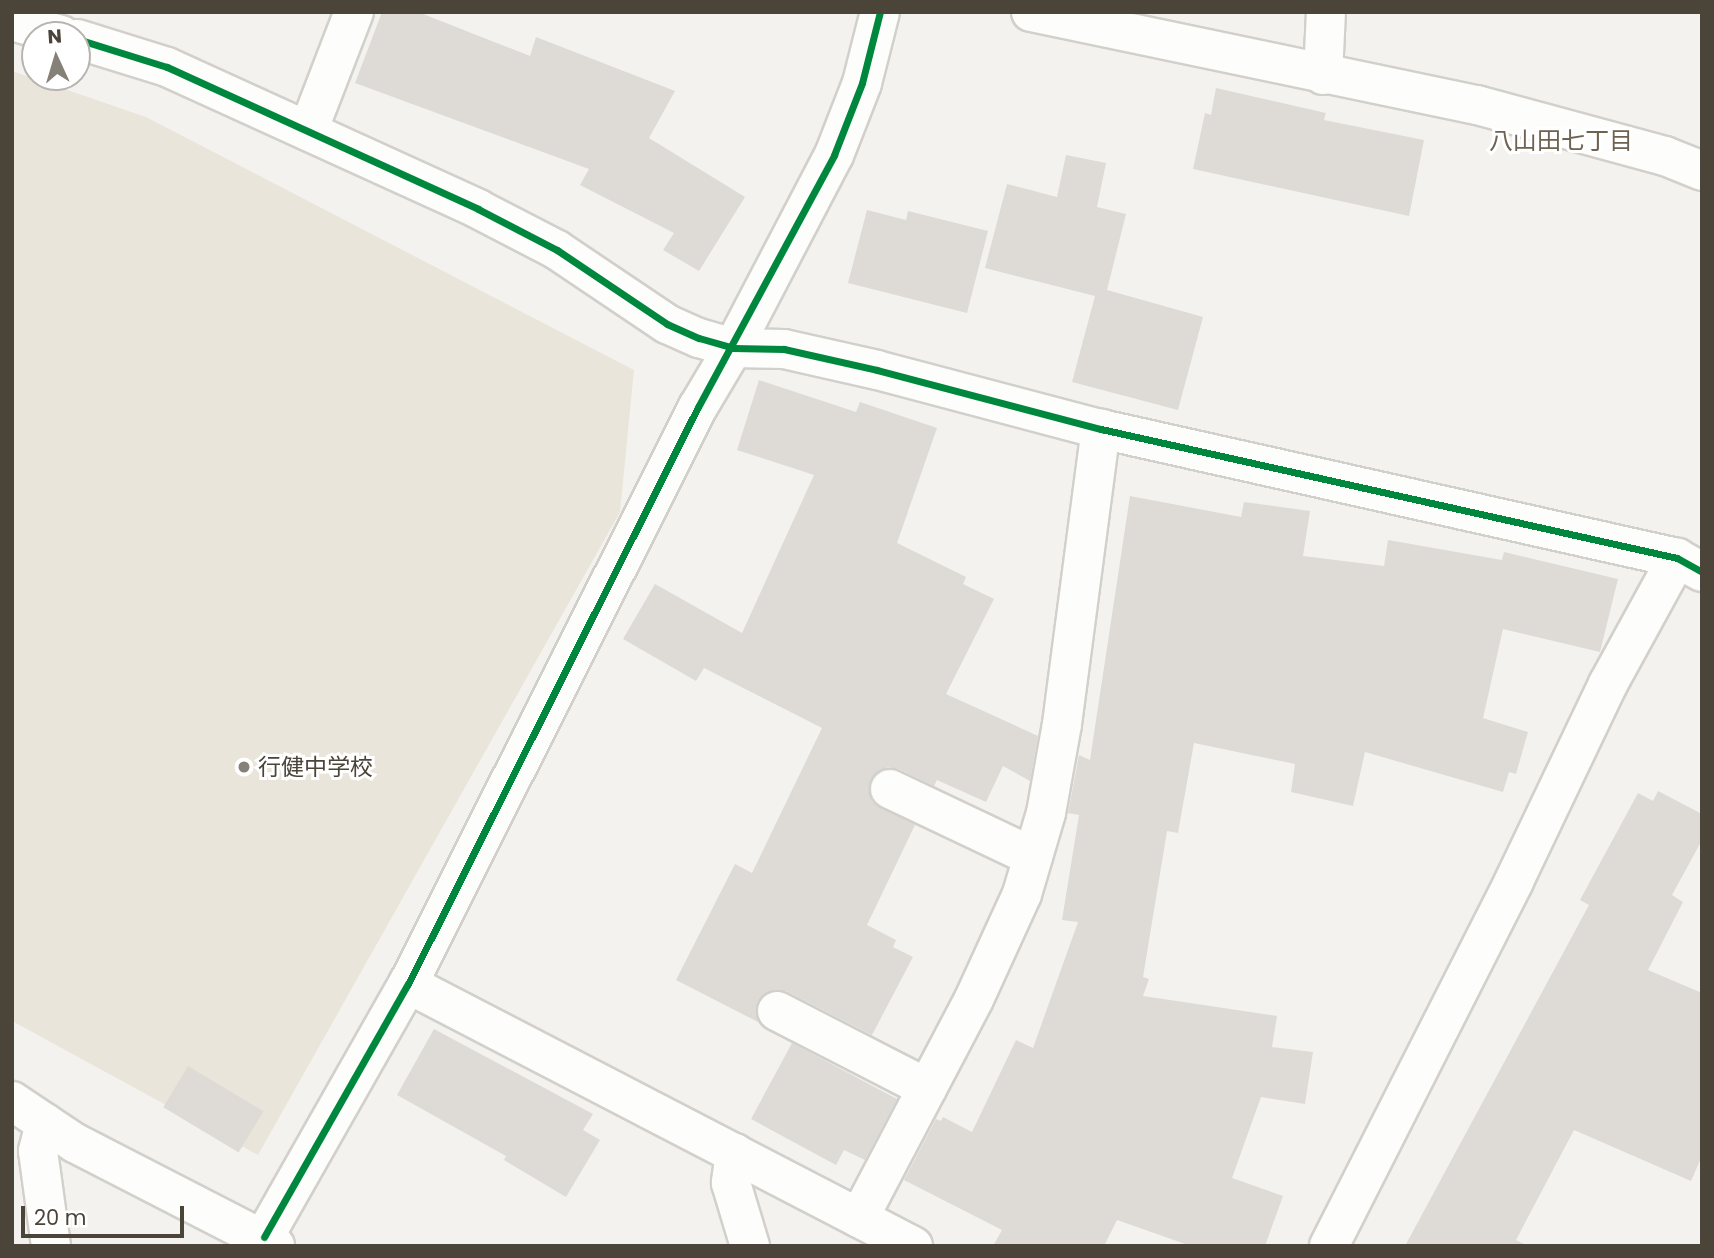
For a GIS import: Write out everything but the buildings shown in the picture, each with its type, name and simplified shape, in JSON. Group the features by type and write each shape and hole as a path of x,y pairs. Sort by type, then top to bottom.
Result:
{"street":[{"path":"308,131 354,12"},
{"path":"12,1101 75,1143 270,1242 408,984 692,419 733,348 834,155 862,83 880,12"},
{"path":"1031,12 1477,105 1665,156 1702,171"},
{"path":"1323,75 1326,12"},
{"path":"91,43 167,67 308,131 557,250 667,324 733,348 784,349 1101,429 1689,565 1608,684 1514,881 1329,1246"},
{"path":"859,1217 1004,937 1033,857 1062,724 1101,429"},
{"path":"890,789 1033,857"},
{"path":"408,984 913,1246"},
{"path":"778,1011 927,1088"},
{"path":"45,1123 38,1151 51,1246"},
{"path":"735,1153 731,1183 750,1246"}],"shaded area":[{"name":"行健中学校","path":"12,71 21,74 21,91 70,91 146,117 634,370 620,512 258,1155 12,1021"}],"cycle path":[{"path":"264,1237 408,984 698,407 834,155 862,83 880,12"},
{"path":"91,43 167,67 478,209 557,250 667,324 699,338 733,348 784,349 877,370 1101,429 1677,558 1702,572"}],"place":[{"name":"行健中学校","path":"244,767"}],"district":[{"name":"八山田七丁目","path":"1561,141"}]}
